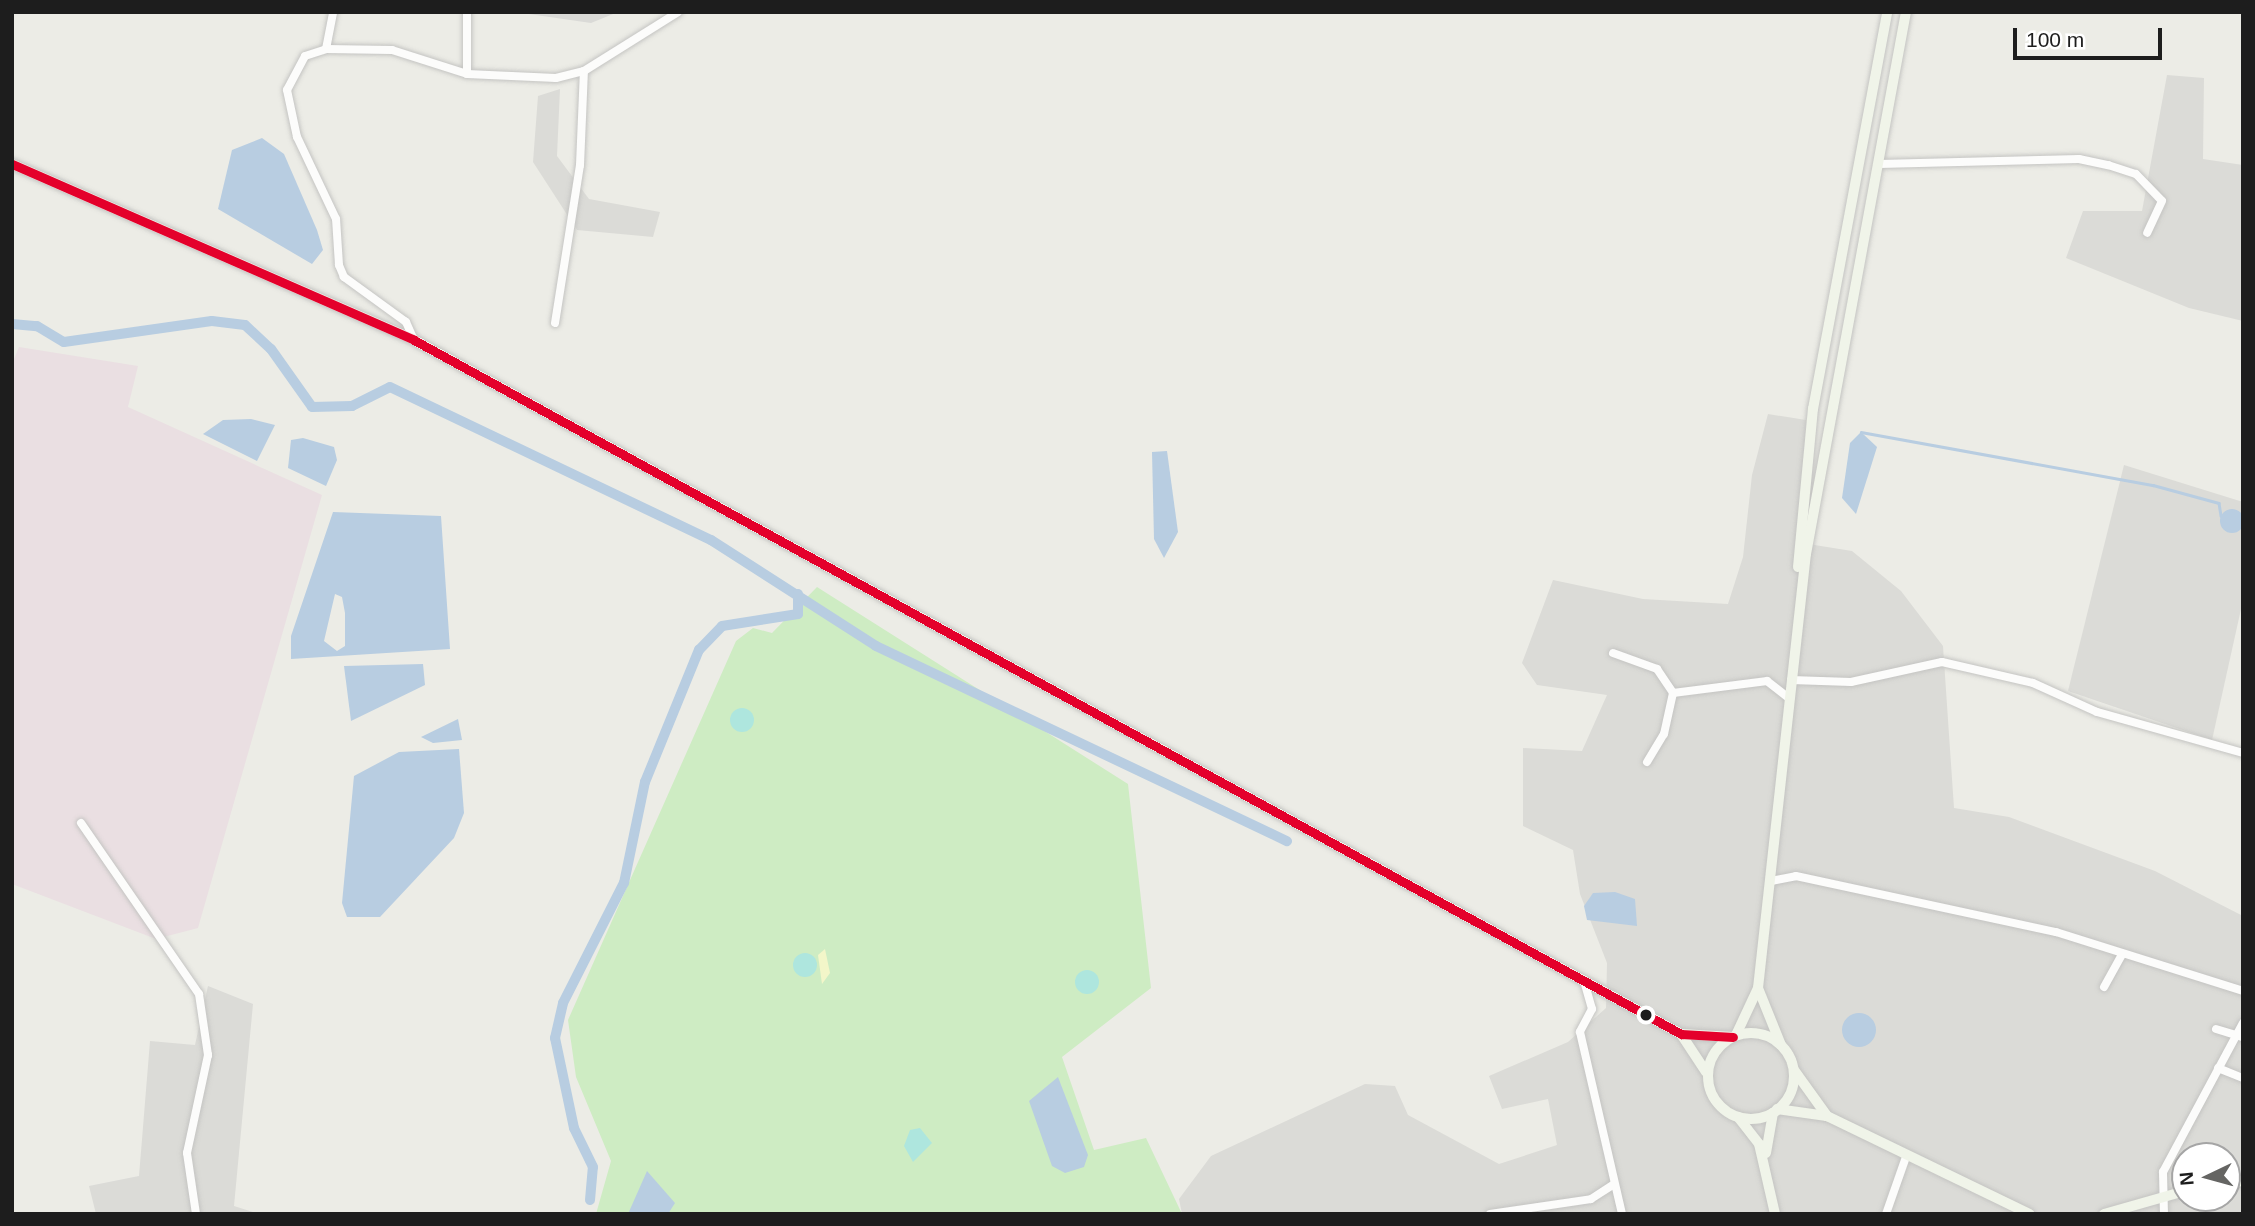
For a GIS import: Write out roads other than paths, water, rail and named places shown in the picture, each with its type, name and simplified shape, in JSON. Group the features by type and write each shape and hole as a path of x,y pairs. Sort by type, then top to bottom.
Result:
{"main road":[{"path":"1796,636 1801,499 1813,409 1888,12"},
{"path":"1708,1079 1714,1054 1734,1036 1758,988 1796,636 1906,12"},
{"path":"12,164 414,341 1681,1034 1734,1036 1752,1032 1781,1045"},
{"path":"1758,988 1793,1070 1827,1116"},
{"path":"1681,1034 1708,1079 1717,1103 1738,1117 1766,1163"},
{"path":"1775,1214 1766,1163 1775,1111 1789,1095 1793,1070"},
{"path":"1738,1117 1775,1111 1827,1116 1906,1157 2030,1214"},
{"path":"2104,1214 2171,1196"}],"street":[{"path":"326,49 333,12"},
{"path":"467,12 467,74"},
{"path":"414,341 406,322 344,277 335,219 297,137 287,90 305,56 326,49 392,50 467,74 532,80 584,71 678,12"},
{"path":"555,323 580,165 584,71"},
{"path":"1880,164 2079,159 2108,165 2136,174 2162,201 2147,233"},
{"path":"1613,653 1657,669 1673,693 1664,734 1647,762"},
{"path":"1791,680 1851,682 1942,662 2033,683 2097,712 2243,754"},
{"path":"1673,693 1767,681 1789,698"},
{"path":"81,823 199,994 208,1055 187,1153 196,1214"},
{"path":"1771,881 1796,876 2056,932 2243,990"},
{"path":"2104,987 2122,954"},
{"path":"1584,981 1591,1009 1580,1032 1622,1214"},
{"path":"2164,1214 2163,1172 2218,1068 2239,1035 2243,1023"},
{"path":"2216,1029 2239,1035"},
{"path":"2218,1068 2243,1077"},
{"path":"1886,1214 1906,1157"},
{"path":"1490,1214 1591,1199 1614,1184"},
{"path":"2154,1214 2162,1199"}],"waterway":[{"path":"12,324 37,326 64,342 212,321 245,325 271,349 312,407 352,406 390,387 711,540 876,646 1287,841"},
{"path":"1861,432 2153,485 2219,503 2221,516"},
{"path":"590,1200 593,1167 574,1128 555,1038 563,1003 624,883 645,782 699,650 722,626 798,614 798,594"}]}
